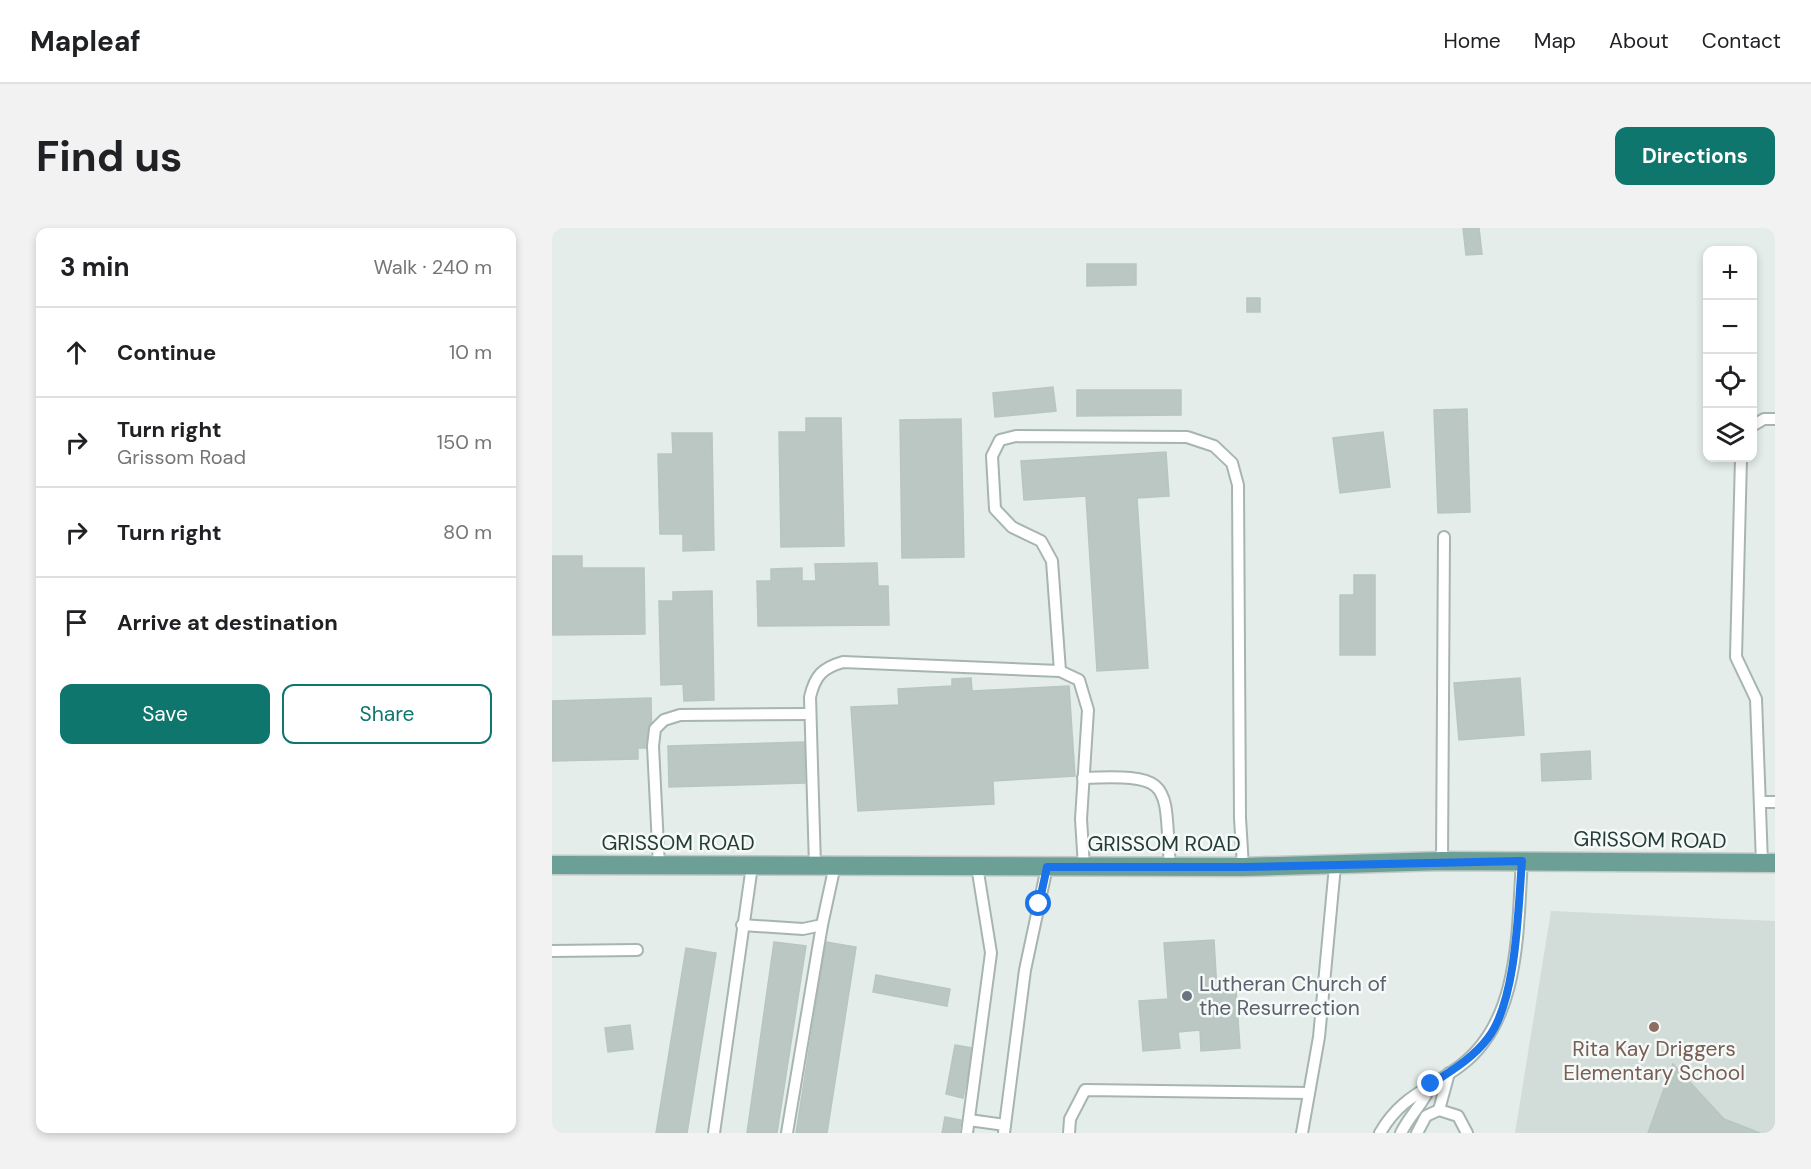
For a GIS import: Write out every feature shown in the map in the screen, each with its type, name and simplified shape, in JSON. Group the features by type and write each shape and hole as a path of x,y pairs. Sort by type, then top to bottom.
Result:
{"main road":[{"name":"GRISSOM ROAD","path":"552,865 1243,867 1442,861 1768,863"}],"lane":[{"path":"1757,423 1764,419 1775,419"},
{"path":"1060,671 1052,561 1041,541 1012,527 995,508 992,456 1000,440 1016,436 1187,437 1215,446 1232,463 1238,485 1240,818 1243,867"},
{"path":"1741,462 1736,657 1756,699 1760,802 1768,863"},
{"path":"1442,861 1444,537"},
{"path":"815,866 810,698 814,680 825,667 843,662 1060,671 1079,680 1086,696 1088,710 1081,819 1084,867"},
{"path":"658,866 653,746 655,729 664,720 680,714 810,714"},
{"path":"1083,778 1132,776 1151,781 1164,795 1170,867"},
{"path":"1760,802 1775,802"},
{"path":"1380,1133 1391,1113 1461,1066 1489,1037 1505,1000 1517,928 1522,861"},
{"path":"788,1133 822,926 835,865"},
{"path":"714,1133 752,866"},
{"path":"967,1133 991,953 977,866"},
{"path":"1302,1133 1319,1037 1335,866"},
{"path":"969,1120 1005,1129 1025,970 1047,867"},
{"path":"742,925 803,929 822,926"},
{"path":"552,951 637,950"},
{"path":"1439,1110 1449,1073"},
{"path":"1401,1133 1413,1113 1425,1101 1431,1084"},
{"path":"1070,1133 1070,1119 1085,1090 1309,1093"},
{"path":"1417,1133 1426,1116 1439,1110 1458,1116 1467,1133"}],"shaded area":[{"name":"Rita Kay Driggers Elementary School","path":"1551,911 1775,921 1775,1133 1515,1133"}],"building":[{"path":"1463,228 1479,228 1482,254 1466,255"},
{"path":"1087,264 1136,264 1136,285 1087,286"},
{"path":"1247,298 1260,298 1260,312 1247,312"},
{"path":"1053,387 1056,411 995,417 993,393"},
{"path":"1077,390 1181,390 1181,415 1077,416"},
{"path":"1467,409 1470,512 1438,513 1434,410"},
{"path":"806,418 841,418 844,546 781,547 779,432 806,432"},
{"path":"961,419 964,557 902,558 900,420"},
{"path":"1383,432 1390,487 1340,493 1333,438"},
{"path":"672,433 712,433 714,550 683,551 683,534 660,534 658,454 673,454"},
{"path":"1166,452 1169,496 1137,498 1148,668 1097,671 1086,496 1024,500 1021,461"},
{"path":"552,556 582,556 582,568 644,568 645,634 552,635"},
{"path":"877,563 878,586 888,586 889,625 758,626 757,581 771,581 771,569 802,568 802,581 816,581 815,564"},
{"path":"1354,575 1375,575 1375,655 1340,655 1340,595 1354,595"},
{"path":"712,591 714,700 684,701 683,684 661,685 659,601 673,601 673,592"},
{"path":"971,678 972,691 1069,686 1075,776 993,781 994,804 858,811 851,707 899,705 898,689 952,686 952,679"},
{"path":"1520,678 1524,735 1459,740 1454,683"},
{"path":"651,698 652,748 638,748 638,759 552,761 552,701"},
{"path":"804,742 805,783 669,787 668,746"},
{"path":"1590,751 1591,779 1542,781 1541,754"},
{"path":"1214,940 1217,991 1236,990 1240,1048 1201,1051 1200,1030 1178,1032 1180,1048 1143,1051 1139,1001 1168,999 1164,943"},
{"path":"774,942 806,946 777,1133 747,1133"},
{"path":"826,942 856,947 827,1133 796,1133"},
{"path":"686,948 716,953 687,1133 656,1133"},
{"path":"876,975 950,989 947,1006 873,992"},
{"path":"630,1025 633,1049 608,1052 605,1028"},
{"path":"955,1045 973,1048 963,1098 946,1094"},
{"path":"1673,1064 1724,1119 1760,1133 1648,1133"},
{"path":"945,1117 961,1120 959,1133 942,1133"}],"place":[{"name":"Lutheran Church of the Resurrection","path":"1187,996"},
{"name":"Rita Kay Driggers Elementary School","path":"1654,1027"}],"route":[{"path":"1039,904 1047,867 1335,866 1442,861 1522,861 1517,928 1505,1000 1489,1037 1461,1066 1431,1084"}]}
